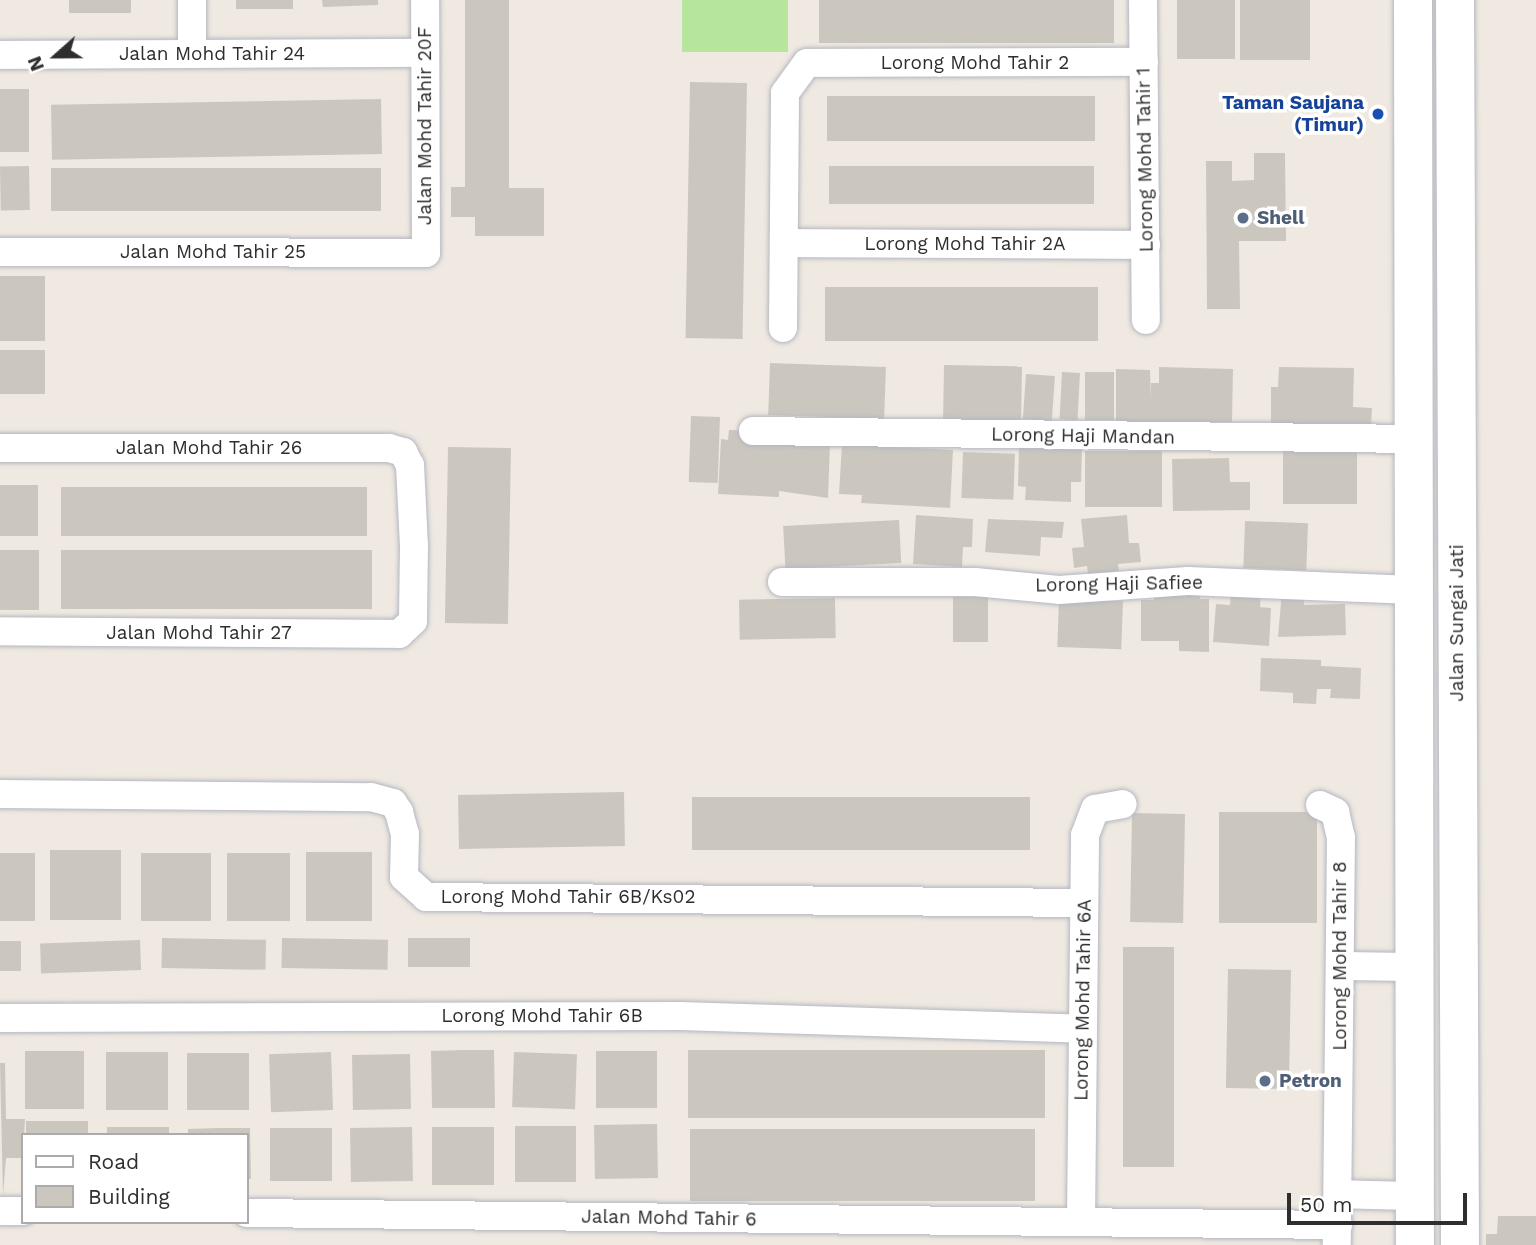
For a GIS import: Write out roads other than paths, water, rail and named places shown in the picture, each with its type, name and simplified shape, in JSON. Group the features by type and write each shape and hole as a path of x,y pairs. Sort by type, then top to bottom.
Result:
{"main road":[{"path":"1413,0 1415,1245"},
{"name":"Jalan Sungai Jati","path":"1455,0 1460,1245"}],"street":[{"path":"192,0 192,54"},
{"name":"Jalan Mohd Tahir 20F","path":"425,0 426,253"},
{"name":"Lorong Mohd Tahir 1","path":"1143,0 1146,320"},
{"name":"Jalan Mohd Tahir 24","path":"0,55 425,53"},
{"name":"Lorong Mohd Tahir 2","path":"785,243 785,93 807,64 1144,62"},
{"path":"783,328 785,243"},
{"name":"Lorong Mohd Tahir 2A","path":"785,243 1146,245"},
{"name":"Jalan Mohd Tahir 25","path":"0,252 426,253"},
{"name":"Lorong Haji Mandan","path":"753,431 1414,439"},
{"name":"Jalan Mohd Tahir 26","path":"0,448 389,448 403,452 410,465 413,621 399,634"},
{"name":"Lorong Haji Safiee","path":"782,582 975,582 1059,590 1188,581 1414,590"},
{"name":"Jalan Mohd Tahir 27","path":"0,631 399,634"},
{"name":"Lorong Mohd Tahir 6B/Ks02","path":"0,794 371,797 393,803 399,813 405,834 404,877 426,897 1084,903"},
{"name":"Lorong Mohd Tahir 6A","path":"1095,1228 1083,1030 1085,835 1095,809 1123,804"},
{"name":"Lorong Mohd Tahir 8","path":"1320,805 1335,812 1340,828 1337,1235"},
{"path":"1340,966 1415,967"},
{"name":"Lorong Mohd Tahir 6B","path":"0,1018 680,1016 1083,1030"},
{"path":"1338,1194 1415,1196"},
{"path":"0,1210 21,1211"},
{"name":"Jalan Mohd Tahir 6","path":"248,1213 1095,1228 1337,1235"}],"place":[{"name":"Taman Saujana (Timur)","path":"1378,114"},
{"name":"Shell","path":"1243,218"},
{"name":"Petron","path":"1265,1081"}]}
